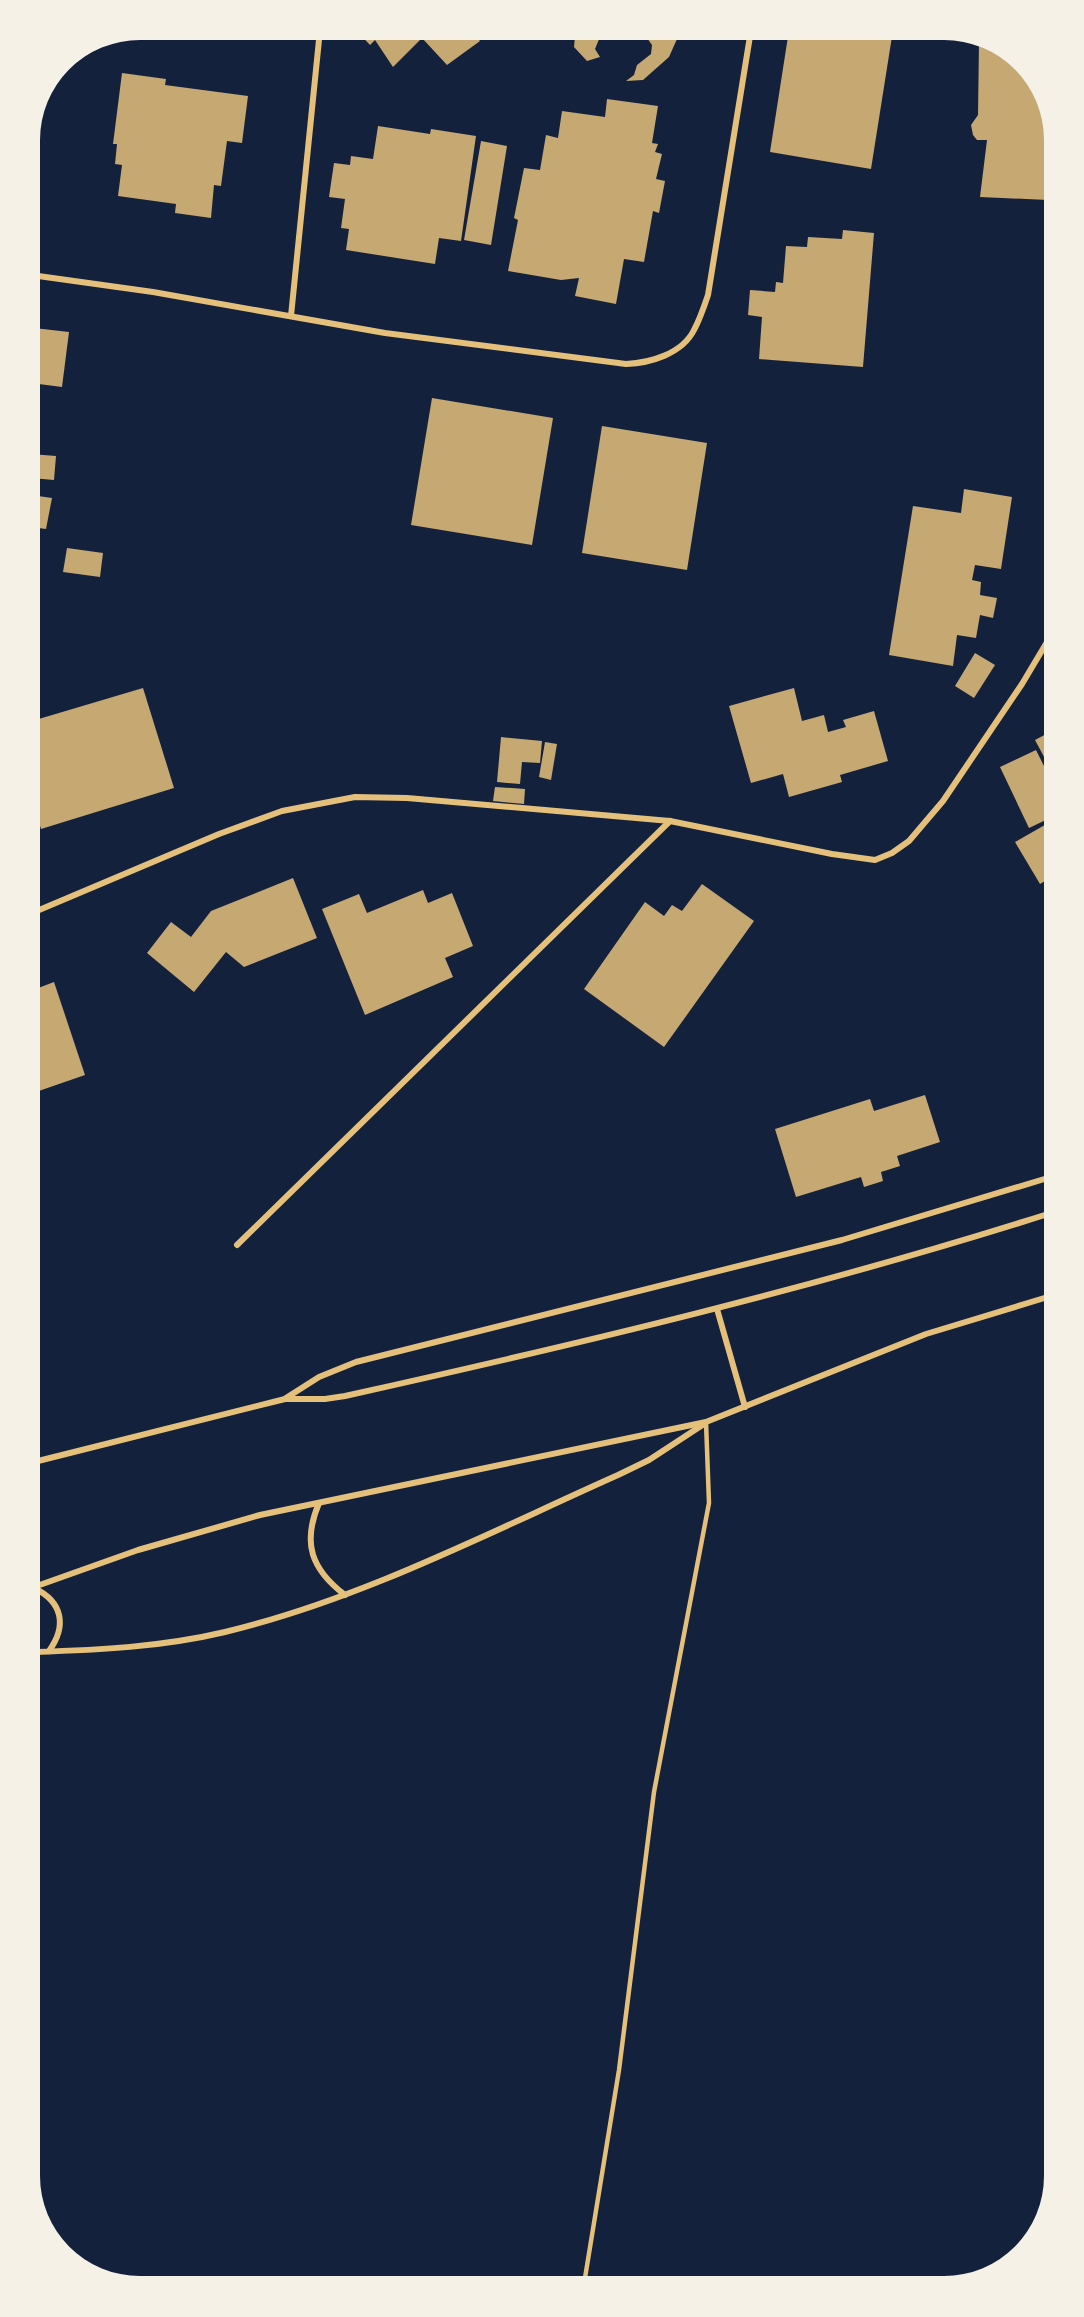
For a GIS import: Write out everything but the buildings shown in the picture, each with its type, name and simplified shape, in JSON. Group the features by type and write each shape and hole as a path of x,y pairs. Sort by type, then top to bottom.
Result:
{"street":[{"path":"291,316 319,40"},
{"path":"41,276 153,292 385,333 626,364 653,361 684,343 694,332 708,295 750,41"},
{"path":"41,909 219,834 282,811 354,797 407,798 670,821 832,854 875,860 892,853 909,841 943,801 1022,684 1044,647"},
{"path":"237,1245 670,821"},
{"path":"285,1399 319,1377 356,1362 842,1240 1044,1179"},
{"path":"40,1460 285,1399 326,1399 345,1396 717,1309 862,1270 1044,1215"},
{"path":"40,1585 199,1532 260,1515 706,1422 927,1334 1044,1298"},
{"path":"717,1309 745,1407"},
{"path":"40,1652 98,1650 171,1642 223,1632 285,1616 345,1595 649,1460 679,1443 706,1422"},
{"path":"319,1503 311,1523 310,1544 316,1565 328,1583 345,1595"},
{"path":"40,1590 54,1602 59,1614 60,1628 57,1641 49,1651"}],"lane":[{"path":"585,2276 619,2070 654,1791 710,1503 706,1422"}]}
